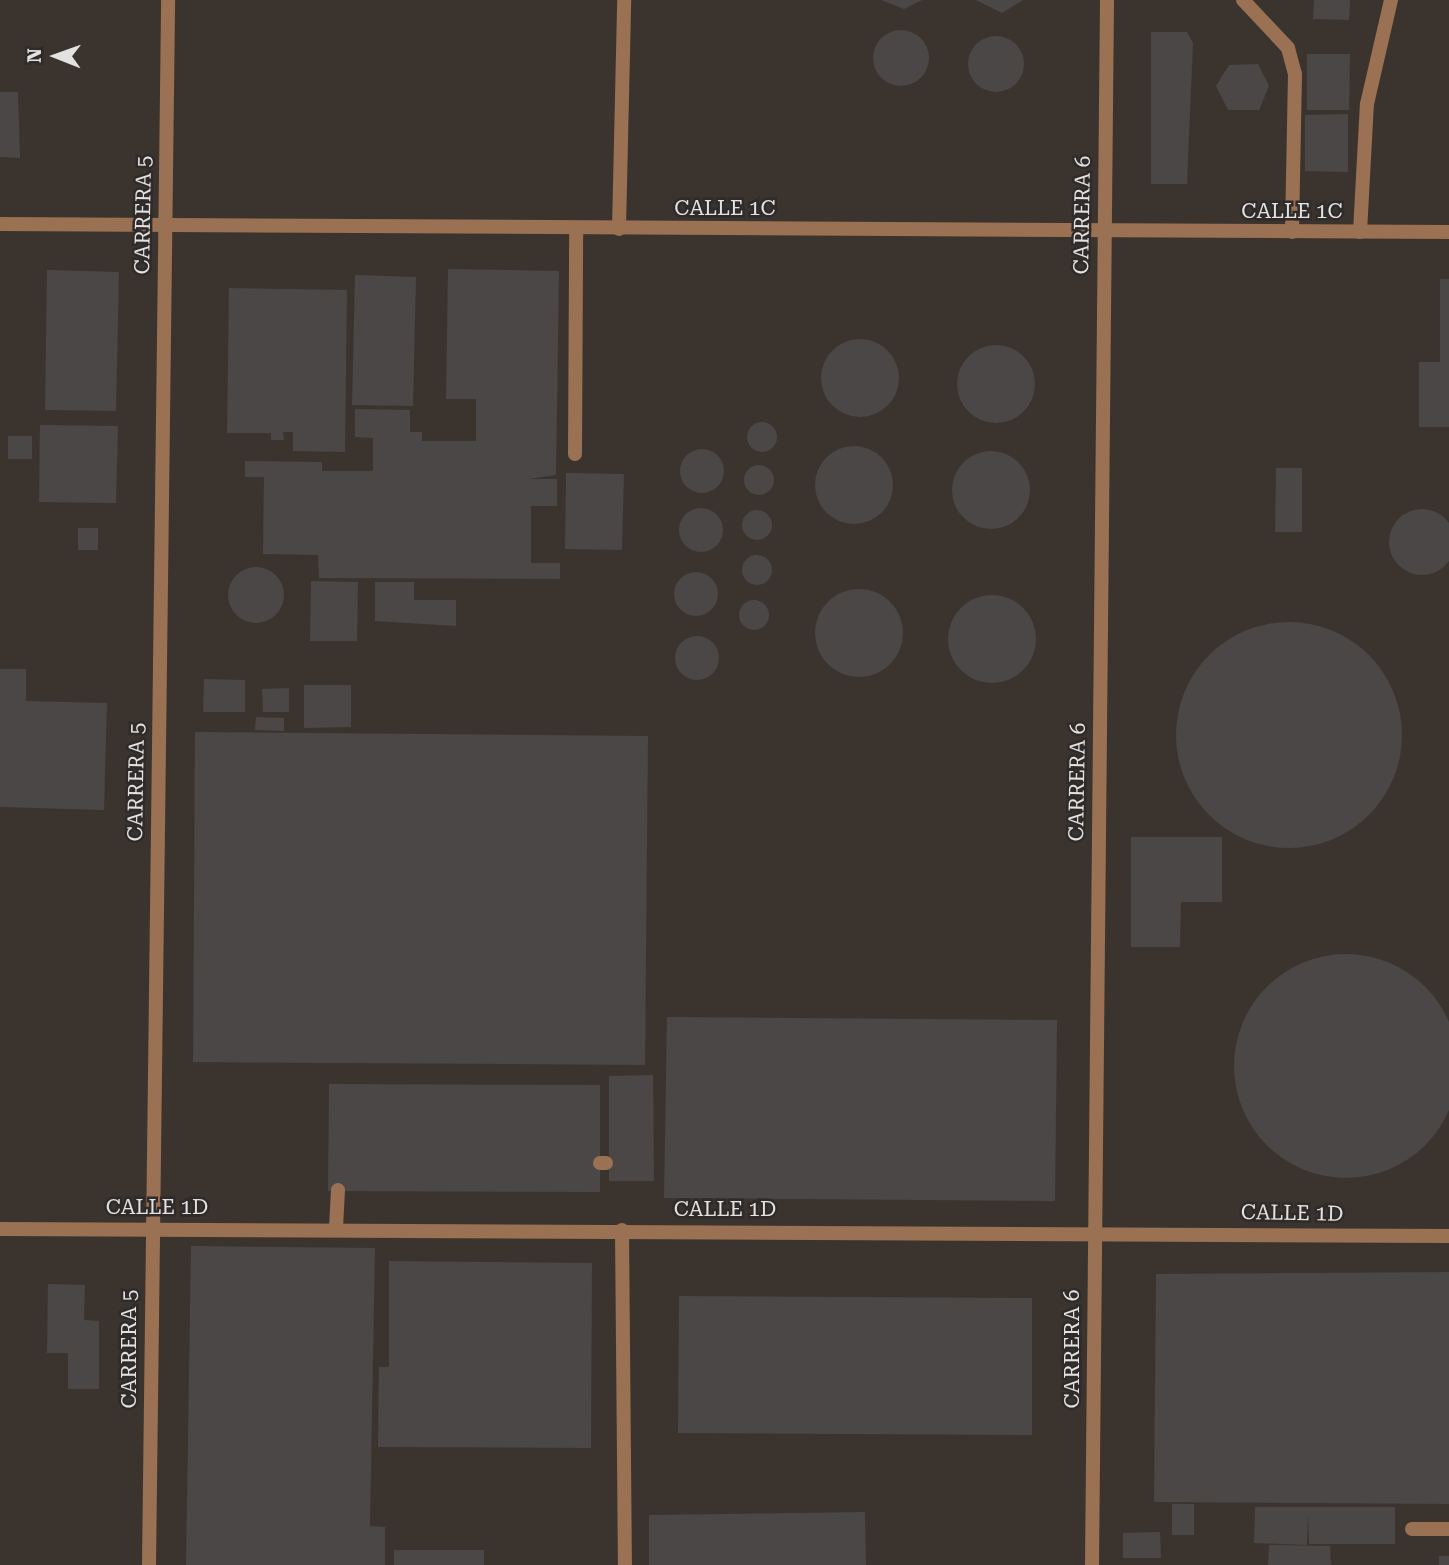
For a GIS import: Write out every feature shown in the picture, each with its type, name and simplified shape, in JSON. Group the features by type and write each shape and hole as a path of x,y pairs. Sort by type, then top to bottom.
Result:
{"street":[{"name":"CARRERA 5","path":"149,1565 151,1227 168,0"},
{"path":"619,229 624,0"},
{"name":"CARRERA 6","path":"1092,1565 1107,0"},
{"path":"1243,0 1288,48 1295,74 1292,232"},
{"path":"1360,232 1367,104 1391,0"},
{"name":"CALLE 1C","path":"0,224 1449,232"},
{"path":"575,454 576,228"},
{"path":"335,1228 338,1191"},
{"name":"CALLE 1D","path":"0,1229 151,1227 1449,1236"},
{"path":"622,1230 625,1565"},
{"path":"1412,1529 1449,1529"}],"shaded area":[{"path":"0,0 1449,0 1449,1565 0,1565"}],"building":[{"path":"881,0 922,0 904,9"},
{"path":"976,0 1023,0 1002,13"},
{"path":"1314,0 1350,0 1349,20 1313,19"},
{"path":"901,30 912,32 921,38 927,47 927,69 921,78 912,84 901,86 890,84 881,78 875,69 873,58 875,47 881,38 890,32"},
{"path":"1151,32 1187,32 1193,43 1187,184 1151,184"},
{"path":"996,36 1007,38 1016,44 1022,53 1022,75 1016,84 1007,90 996,92 985,90 976,84 970,75 968,64 970,53 976,44 985,38"},
{"path":"1307,54 1350,54 1349,110 1307,110"},
{"path":"1258,64 1269,86 1259,110 1228,110 1216,86 1229,65"},
{"path":"0,92 18,92 20,158 0,157"},
{"path":"1348,114 1348,172 1305,171 1305,115"},
{"path":"448,269 559,271 556,475 529,479 557,479 557,506 531,506 531,563 560,563 560,579 319,578 318,555 263,554 264,477 245,477 245,461 322,462 322,471 373,471 373,438 355,437 355,409 410,410 410,432 422,432 422,441 476,441 476,399 446,399"},
{"path":"47,270 119,272 116,411 45,410"},
{"path":"355,275 416,277 413,406 352,405"},
{"path":"1440,279 1449,279 1449,427 1419,427 1419,362 1440,362"},
{"path":"229,288 347,290 345,452 293,451 293,432 283,432 284,440 271,440 271,433 227,433"},
{"path":"860,339 875,342 892,356 899,378 896,393 882,410 860,417 845,414 828,400 821,378 824,363 838,346"},
{"path":"996,345 1011,348 1028,362 1035,384 1032,399 1018,416 996,423 981,420 964,406 957,384 960,369 974,352"},
{"path":"762,422 773,426 777,437 773,448 762,452 751,448 747,437 751,426"},
{"path":"40,425 118,426 116,503 39,502"},
{"path":"8,436 32,436 32,459 8,459"},
{"path":"854,446 869,449 886,463 893,485 890,500 876,517 854,524 839,521 822,507 815,485 818,470 832,453"},
{"path":"702,449 717,456 724,471 717,486 702,493 687,486 680,471 687,456"},
{"path":"991,451 1006,454 1023,468 1030,490 1027,505 1013,522 991,529 976,526 959,512 952,490 955,475 969,458"},
{"path":"759,465 770,469 774,480 770,491 759,495 748,491 744,480 748,469"},
{"path":"1276,468 1302,468 1302,532 1275,532"},
{"path":"566,473 624,474 622,550 565,549"},
{"path":"701,508 716,515 723,530 716,545 701,552 686,545 679,530 686,515"},
{"path":"1422,509 1435,511 1450,524 1455,542 1453,555 1440,570 1422,575 1409,573 1394,560 1389,542 1391,529 1404,514"},
{"path":"757,510 768,514 772,525 768,536 757,540 746,536 742,525 746,514"},
{"path":"78,528 98,528 98,550 78,550"},
{"path":"757,555 768,559 772,570 768,581 757,585 746,581 742,570 746,559"},
{"path":"256,567 267,569 276,575 282,584 282,606 276,615 267,621 256,623 245,621 236,615 230,606 228,595 230,584 236,575 245,569"},
{"path":"696,572 711,579 718,594 711,609 696,616 681,609 674,594 681,579"},
{"path":"311,581 358,582 357,641 310,641"},
{"path":"375,582 414,582 414,600 456,600 456,626 375,621"},
{"path":"859,589 876,592 890,602 900,616 903,633 900,650 890,664 876,674 859,677 842,674 828,664 818,650 815,633 818,616 828,602 842,592"},
{"path":"992,595 1009,598 1023,608 1033,622 1036,639 1033,656 1023,670 1009,680 992,683 975,680 961,670 951,656 948,639 951,622 961,608 975,598"},
{"path":"754,600 765,604 769,615 765,626 754,630 743,626 739,615 743,604"},
{"path":"1289,622 1311,624 1342,635 1369,655 1389,682 1400,713 1400,757 1389,788 1369,815 1342,835 1311,846 1289,848 1267,846 1236,835 1209,815 1189,788 1178,757 1176,735 1178,713 1189,682 1209,655 1236,635 1267,624"},
{"path":"697,636 712,643 719,658 712,673 697,680 682,673 675,658 682,643"},
{"path":"0,669 26,669 26,701 107,703 104,810 0,807"},
{"path":"204,679 245,680 245,712 203,712"},
{"path":"304,685 351,685 351,727 304,728"},
{"path":"289,688 289,712 263,712 262,689"},
{"path":"256,717 284,718 284,731 255,730"},
{"path":"195,732 648,736 645,1065 193,1062"},
{"path":"1131,837 1222,837 1222,902 1181,902 1180,947 1131,947"},
{"path":"1346,954 1368,956 1399,967 1417,979 1433,995 1445,1013 1453,1033 1458,1066 1456,1088 1445,1119 1433,1137 1417,1153 1399,1165 1379,1173 1346,1178 1324,1176 1293,1165 1275,1153 1259,1137 1247,1119 1239,1099 1234,1066 1236,1044 1247,1013 1259,995 1275,979 1293,967 1313,959"},
{"path":"667,1017 1057,1020 1055,1201 664,1198"},
{"path":"653,1075 654,1181 609,1181 609,1076"},
{"path":"329,1084 600,1085 600,1192 328,1191"},
{"path":"191,1246 375,1248 370,1526 385,1527 385,1565 186,1565"},
{"path":"389,1261 592,1263 591,1448 378,1447 379,1367 389,1367"},
{"path":"1449,1272 1449,1504 1154,1502 1156,1274"},
{"path":"48,1284 85,1285 84,1320 99,1321 99,1389 68,1389 68,1353 47,1353"},
{"path":"679,1296 1032,1298 1032,1435 678,1433"},
{"path":"1172,1504 1194,1504 1194,1535 1172,1535"},
{"path":"1255,1507 1395,1507 1395,1544 1309,1544 1308,1514 1307,1545 1254,1543"},
{"path":"865,1512 866,1565 649,1565 649,1515"},
{"path":"1160,1532 1161,1558 1123,1558 1123,1533"},
{"path":"1269,1545 1330,1546 1331,1565 1268,1565"},
{"path":"394,1550 484,1550 484,1565 394,1565"},
{"path":"1439,1556 1449,1556 1449,1565 1439,1565"}]}
